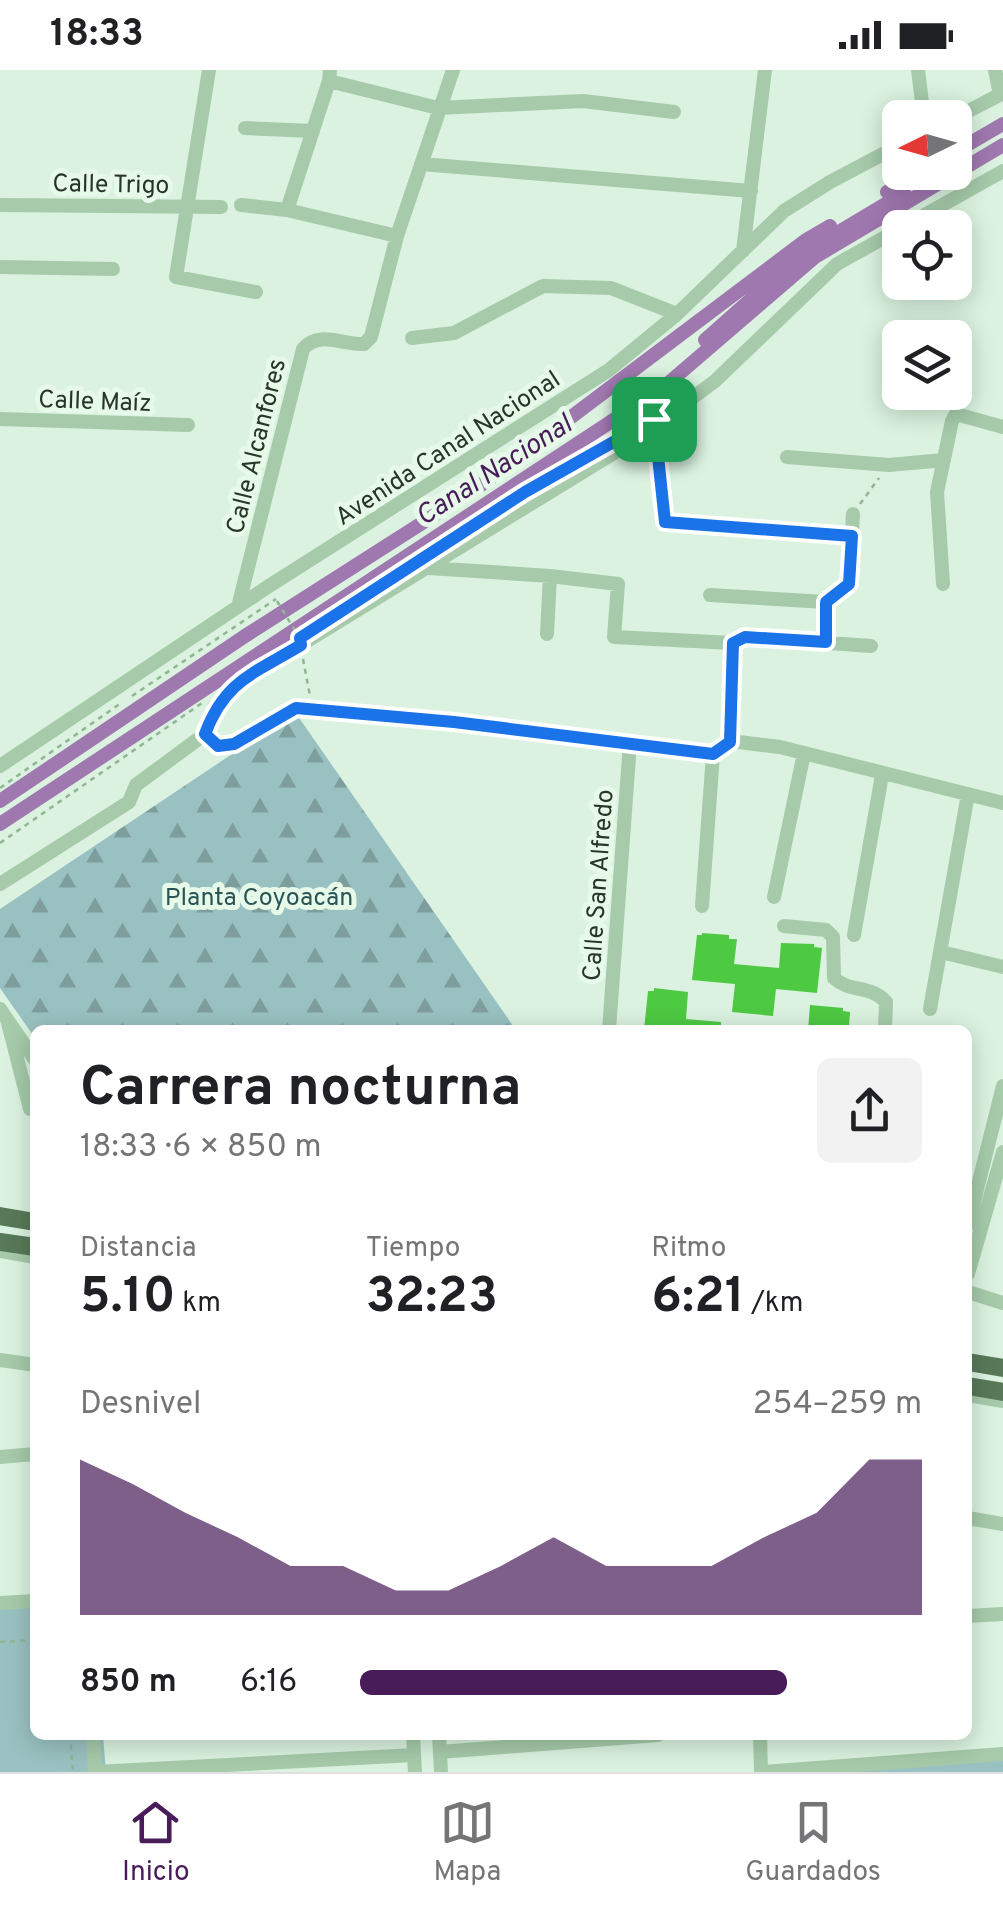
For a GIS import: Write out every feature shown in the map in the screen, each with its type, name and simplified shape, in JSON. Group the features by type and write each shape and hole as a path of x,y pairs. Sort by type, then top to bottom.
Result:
{"main road":[{"path":"0,1216 30,1221"},
{"path":"0,1242 30,1246"},
{"path":"972,1363 1003,1368"},
{"path":"972,1387 1003,1392"}],"street":[{"path":"209,70 176,277 256,292"},
{"name":"Calle Alcanfores","path":"238,608 303,349 320,338 355,345 364,344 371,336 398,236 453,70"},
{"path":"743,251 765,70"},
{"path":"918,70 922,100"},
{"path":"972,109 1001,94 995,70"},
{"path":"286,210 330,75 438,108 584,101 674,112"},
{"path":"245,128 312,131"},
{"name":"Avenida Canal Nacional","path":"0,766 609,370 678,314 784,211 882,155"},
{"path":"421,164 750,191"},
{"path":"0,884 129,802 136,785 205,734 215,706 232,687 299,638 427,568 655,426 715,381 836,264 1003,171"},
{"name":"Calle Trigo","path":"0,205 221,207"},
{"path":"241,205 286,210 398,236"},
{"path":"0,267 113,269"},
{"path":"412,338 454,333 542,286 611,288 678,314"},
{"path":"943,584 936,503 952,421 956,414 964,414 1003,428"},
{"name":"Calle Maíz","path":"0,419 188,425"},
{"path":"787,457 889,465 944,460"},
{"path":"710,595 826,602 849,584 853,514"},
{"path":"665,522 852,536"},
{"path":"427,568 618,584 614,636 871,646"},
{"path":"548,634 550,576"},
{"path":"826,602 826,642"},
{"path":"730,742 739,640"},
{"path":"205,734 218,746 234,744 296,708 454,722 713,754 730,742 804,753 1003,803"},
{"name":"Calle San Alfredo","path":"609,1025 630,743"},
{"path":"774,898 804,753"},
{"path":"702,906 713,754"},
{"path":"854,934 882,774"},
{"path":"930,1009 968,794"},
{"path":"784,926 826,930 833,937 834,978 840,984 880,995 886,1002 886,1025"},
{"path":"941,952 1003,967"},
{"path":"4,1014 30,1053"},
{"path":"4,1014 30,1109"},
{"path":"972,1209 1003,1086"},
{"path":"972,1264 996,1201 1003,1152"},
{"path":"0,1250 30,1255"},
{"path":"972,1293 1003,1303"},
{"path":"0,1360 30,1364"},
{"path":"972,1396 1003,1402"},
{"path":"0,1456 30,1454"},
{"path":"972,1519 1003,1524"},
{"path":"0,1603 30,1601"},
{"path":"972,1616 1003,1614"},
{"path":"93,1740 95,1772 414,1756"},
{"path":"412,1740 415,1772"},
{"path":"439,1740 441,1772"},
{"path":"440,1752 594,1740"},
{"path":"760,1740 762,1772 1003,1754"}],"path":[{"path":"655,426 665,522"},
{"path":"853,514 889,465"},
{"path":"0,788 276,599"},
{"path":"280,605 299,638 309,694 318,710"},
{"path":"0,843 216,694"},
{"path":"0,1642 30,1640"},
{"path":"70,1740 73,1772"}],"green space":[{"name":"Planta Coyoacán","path":"295,712 513,1025 30,1025 30,1031 0,988 0,909"},
{"path":"30,1595 30,1740 103,1740 106,1772 0,1772 0,1597"},
{"path":"1003,1753 1003,1772 780,1772"}],"building":[{"path":"697,935 737,939 734,964 779,968 781,943 814,944 822,948 817,993 776,989 773,1016 732,1012 735,984 692,980"},
{"path":"648,991 688,992 686,1019 721,1025 645,1025"},
{"path":"810,1005 850,1012 849,1025 808,1025"}],"waterway":[{"name":"Canal Nacional","path":"972,142 1003,124"},
{"name":"Canal Nacional","path":"0,824 665,386 815,257 1003,145"},
{"name":"Canal Nacional","path":"705,340 802,254 904,193"},
{"name":"Canal Nacional","path":"0,801 245,636 477,488 806,240 830,226"}],"route":[{"path":"654,419 665,522 852,536 849,584 826,602 826,642 745,637 733,643 730,742 713,754 454,722 296,708 234,744 218,746 205,734 215,706 232,687 301,645 300,638 525,492 654,419"}]}
